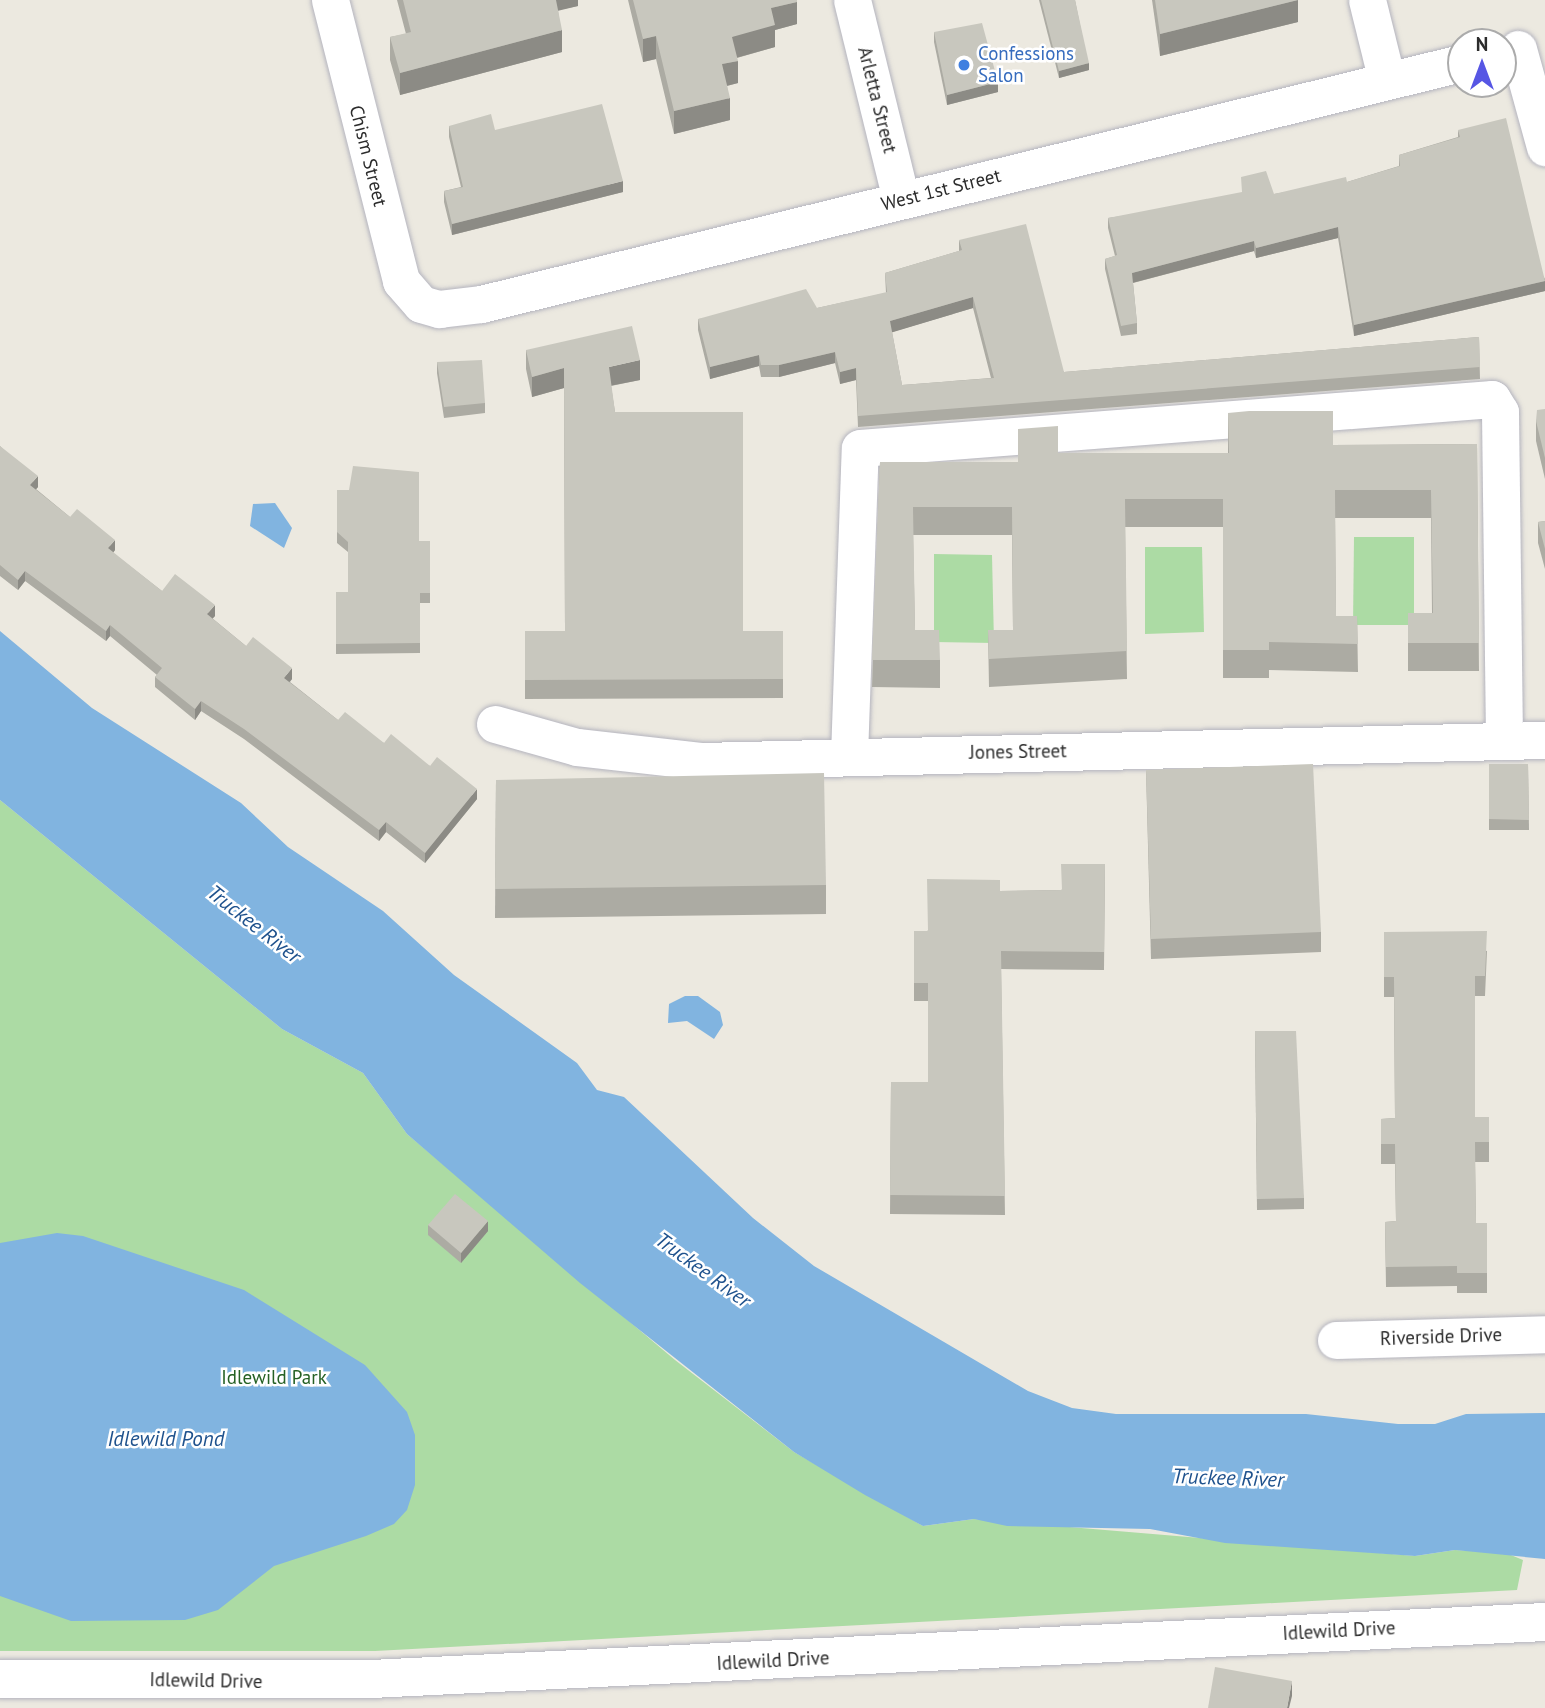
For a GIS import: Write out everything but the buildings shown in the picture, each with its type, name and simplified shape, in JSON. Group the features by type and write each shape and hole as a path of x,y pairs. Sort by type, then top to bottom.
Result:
{"street":[{"name":"Chism Street","path":"330,0 394,260 401,281 421,304"},
{"name":"Arletta Street","path":"852,0 901,200"},
{"path":"1367,0 1387,81"},
{"path":"1522,48 1545,147"},
{"name":"West 1st Street","path":"421,304 459,309 1447,66"},
{"path":"849,756 855,458 871,443 1492,399 1500,412 1499,552 1504,741"},
{"name":"Jones Street","path":"495,724 641,758 849,756 1545,740"},
{"name":"Riverside Drive","path":"1336,1340 1545,1335"},
{"name":"Idlewild Drive","path":"0,1679 425,1677 1545,1622"}],"green space":[{"path":"1354,537 1414,537 1414,625 1353,625"},
{"path":"1145,547 1202,547 1204,632 1145,634"},
{"path":"934,554 992,555 994,643 934,642"},
{"name":"Idlewild Park","path":"0,800 282,1029 363,1073 407,1134 675,1360 794,1452 923,1526 974,1519 1415,1556 1455,1550 1506,1553 1523,1560 1517,1590 375,1651 0,1651"}],"water":[{"path":"275,503 292,528 284,548 250,526 253,504"},
{"name":"Truckee River","path":"0,631 92,708 241,803 288,847 383,911 454,975 577,1063 597,1090 624,1097 753,1218 814,1266 1028,1391 1072,1408 1116,1414 1306,1414 1398,1424 1435,1424 1466,1414 1545,1413 1545,1559 1455,1550 1415,1556 1225,1543 1150,1529 1007,1526 974,1519 923,1526 865,1495 794,1452 580,1283 407,1134 363,1073 282,1029 0,800"},
{"path":"685,996 698,996 720,1012 723,1025 714,1039 687,1021 668,1023 669,1004"},
{"name":"Idlewild Pond","path":"57,1233 83,1236 244,1290 365,1365 407,1412 415,1435 415,1485 407,1510 394,1524 366,1536 274,1566 218,1610 185,1620 71,1621 0,1596 0,1243"}],"place":[{"name":"Confessions Salon","path":"964,65"}]}
